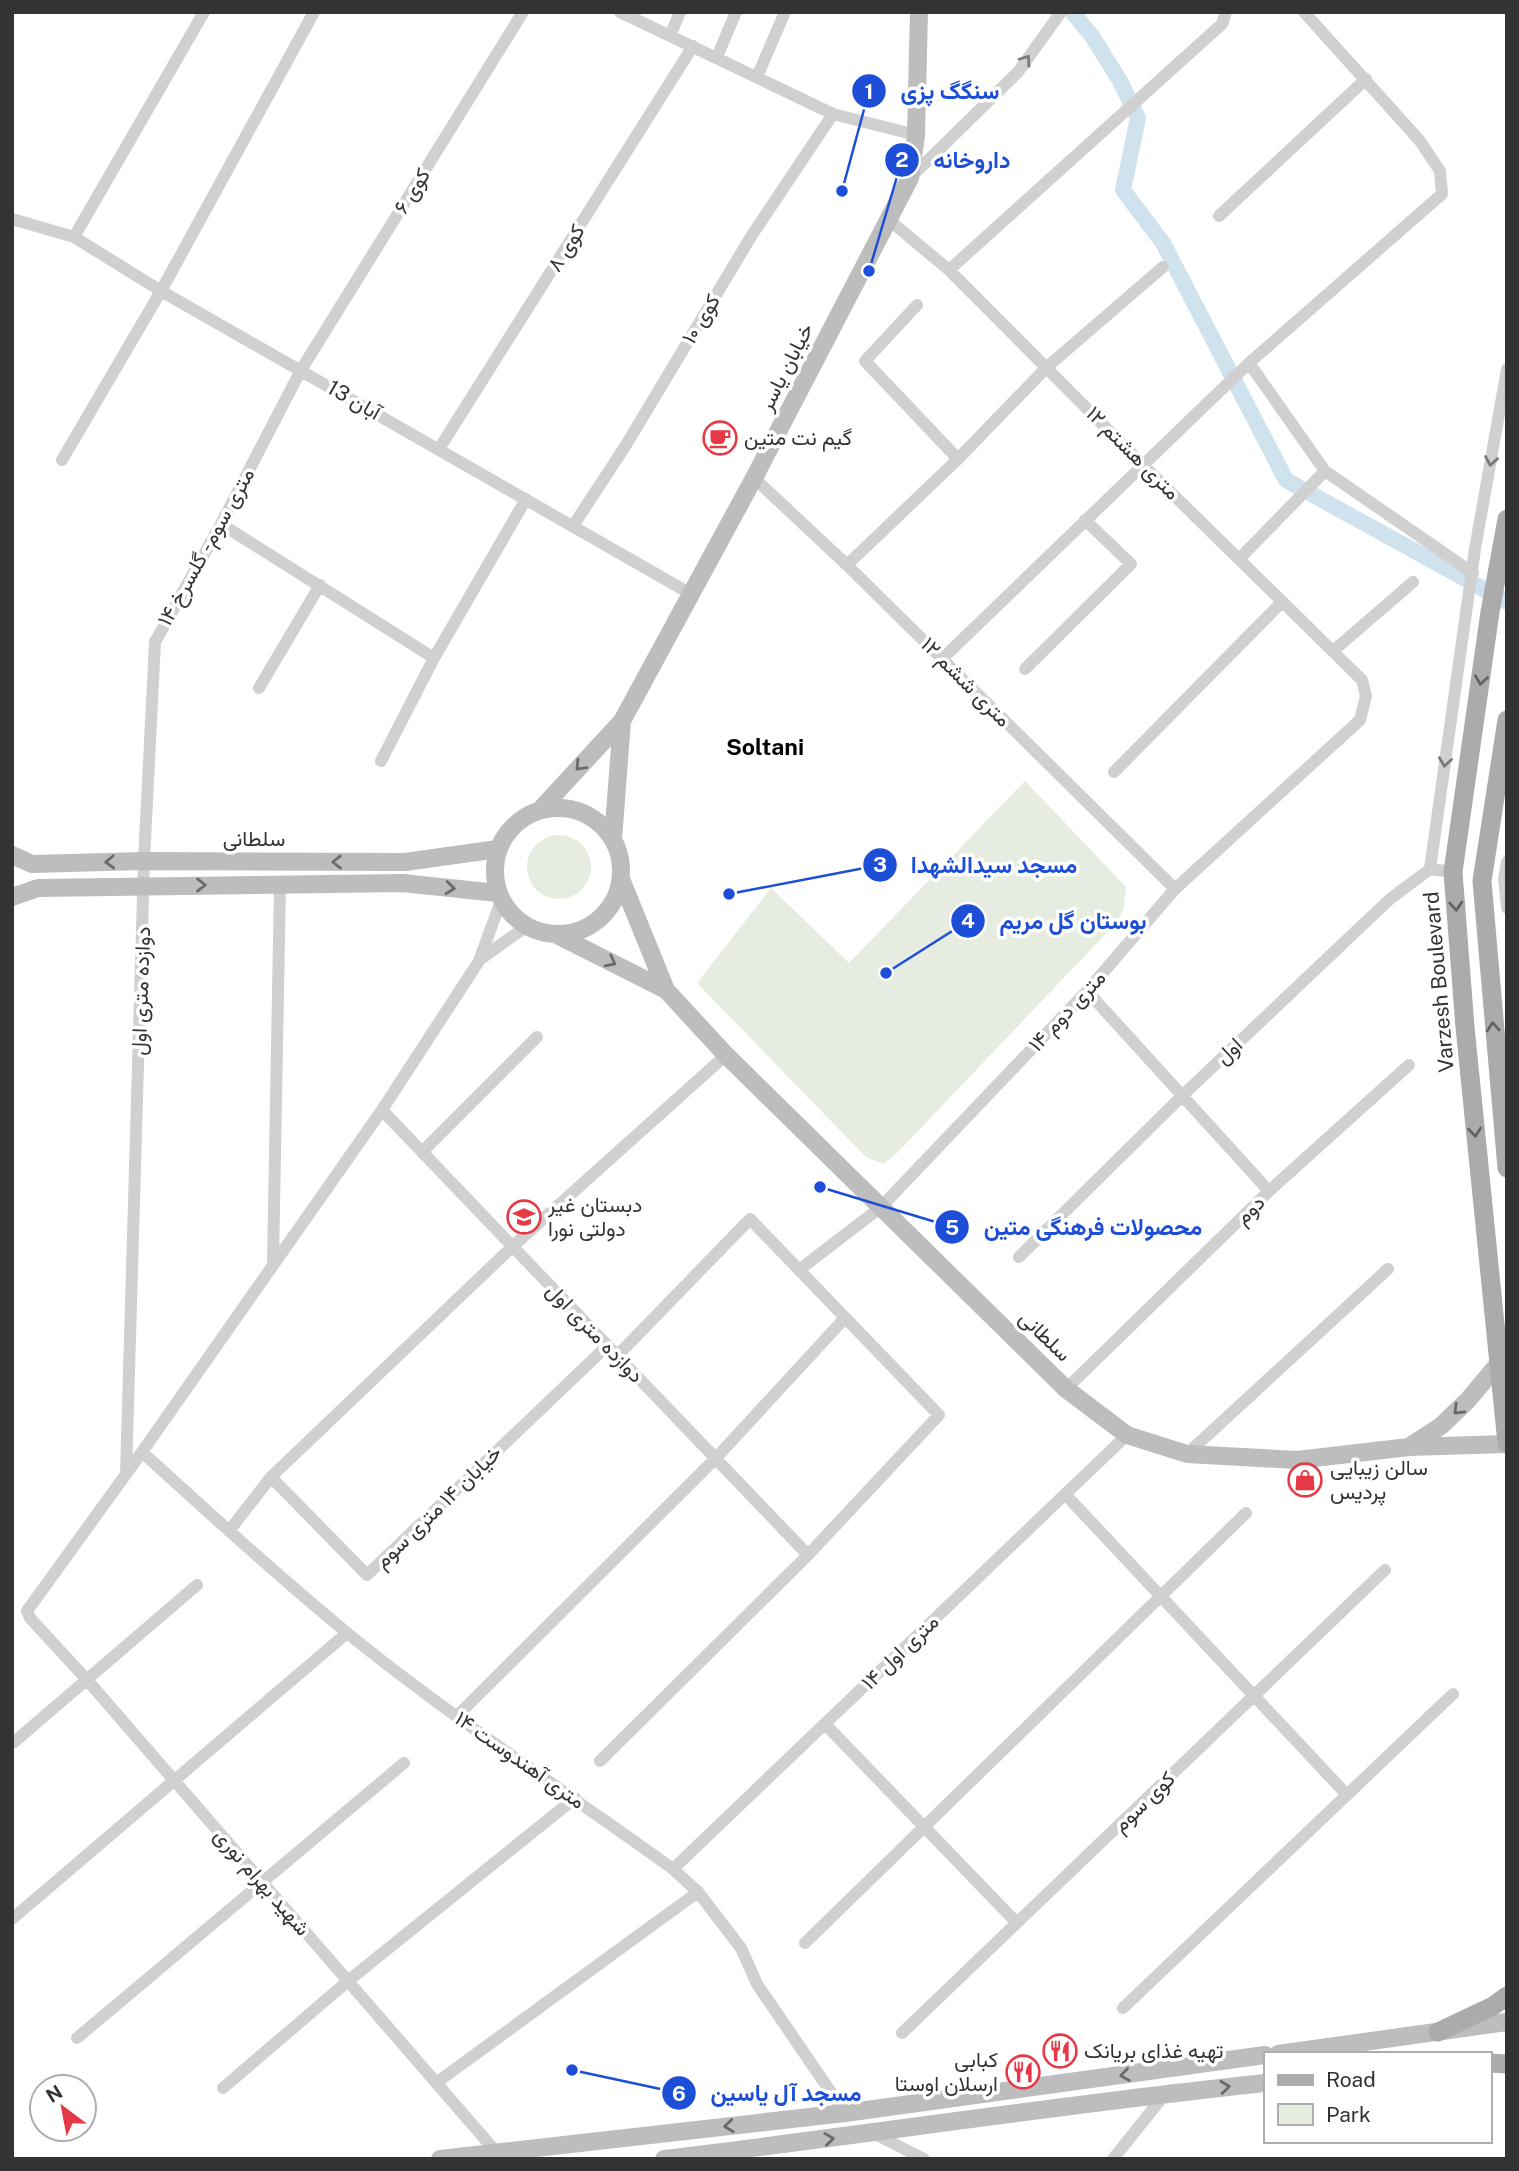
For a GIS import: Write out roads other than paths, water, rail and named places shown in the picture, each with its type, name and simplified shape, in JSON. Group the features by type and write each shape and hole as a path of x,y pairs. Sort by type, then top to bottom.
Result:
{"main road":[{"name":"Varzesh Boulevard","path":"1507,519 1498,570 1499,614 1454,872 1465,1027 1507,1443"},
{"path":"1507,720 1482,881 1507,1168"},
{"path":"1497,1073 1507,1091"},
{"path":"1438,2032 1493,2006 1507,1996"}],"street":[{"path":"74,237 204,12"},
{"path":"62,460 161,291 314,12"},
{"name":"کوی ۶","path":"301,370 523,12"},
{"path":"670,36 680,12"},
{"path":"716,57 736,12"},
{"path":"757,77 785,12"},
{"name":"خیابان یاسر","path":"539,811 622,721 754,478 910,178 916,135 919,12"},
{"path":"910,178 1018,72 1061,12"},
{"path":"942,659 1249,363 1441,194 1440,171 1420,141 1304,12"},
{"path":"626,13 833,114 916,135"},
{"path":"949,270 1224,18"},
{"name":"کوی ۸","path":"439,449 693,46"},
{"path":"1219,216 1366,79"},
{"name":"کوی ۱۰","path":"573,526 626,445 752,235 833,114"},
{"name":"13 آبان","path":"12,219 74,237 161,291 691,594"},
{"name":"۱۲ متری هشتم","path":"888,219 949,270 1142,464 1240,558 1362,680 1366,696"},
{"path":"847,565 958,459 1047,367 1163,267"},
{"path":"917,305 865,361 958,459"},
{"path":"1249,363 1325,471 1473,573"},
{"path":"1454,872 1430,869 1475,549 1507,369"},
{"name":"۱۴ متری سوم - گلسرخ","path":"144,886 155,642 221,524 301,370"},
{"path":"1240,558 1325,471"},
{"name":"۱۲ متری ششم","path":"754,478 847,565 1175,889"},
{"path":"381,761 434,658 526,499"},
{"path":"1025,669 1130,564 1085,520"},
{"path":"221,524 434,658"},
{"path":"1333,652 1413,582"},
{"path":"259,688 320,585"},
{"path":"1114,772 1282,602"},
{"name":"۱۴ متری دوم","path":"799,1270 881,1207 1087,991 1175,889 1360,720 1366,696"},
{"name":"خیابان یاسر","path":"613,839 622,721"},
{"path":"126,1474 382,1110 479,961 499,897 494,871 498,849 509,830 526,815 547,807 569,807 590,815 608,830 619,849 622,871 618,893 607,912 590,926 569,934 555,934"},
{"name":"سلطانی","path":"12,855 32,864 144,861 405,862 498,849"},
{"path":"1507,862 1504,879 1507,908"},
{"name":"اول","path":"1019,1257 1183,1094 1390,899 1430,869"},
{"path":"621,879 666,990"},
{"path":"12,897 38,888 402,883 499,897 527,926 555,934 666,990"},
{"path":"273,1263 280,885"},
{"name":"دوازده متری اول","path":"126,1474 144,886"},
{"path":"479,961 527,926"},
{"name":"سلطانی","path":"666,990 726,1055 1066,1389 1127,1435 1187,1454 1297,1460 1409,1447 1507,1443"},
{"path":"1087,991 1269,1191"},
{"path":"422,1152 537,1037"},
{"path":"229,1531 271,1477 513,1246 726,1055"},
{"name":"دوم","path":"1066,1389 1269,1191 1409,1065"},
{"name":"دوازده متری اول","path":"382,1110 808,1555"},
{"path":"600,1761 808,1555 939,1415 750,1219 617,1356"},
{"path":"1187,1454 1388,1269"},
{"path":"457,1716 715,1459 845,1318"},
{"name":"خیابان ۱۴ متری سوم","path":"271,1477 367,1574 607,1346"},
{"path":"1409,1447 1441,1426 1468,1400 1499,1363"},
{"name":"۱۴ متری اول","path":"673,1869 1127,1435"},
{"name":"۱۴ متری آهندوست","path":"142,1452 347,1633 457,1716 673,1869 698,1892 741,1948 757,1984 845,2113"},
{"name":"شهید بهرام نوری","path":"126,1474 27,1611 30,1618 88,1681 497,2153"},
{"path":"1065,1494 1347,1795"},
{"path":"806,1943 1246,1513"},
{"name":"کوی سوم","path":"901,2033 1385,1570"},
{"path":"13,1743 197,1586"},
{"path":"12,1919 347,1633"},
{"path":"1123,2008 1454,1694"},
{"path":"825,1724 1017,1923"},
{"path":"77,2038 404,1763"},
{"path":"223,2088 348,1981 575,1798"},
{"path":"436,2082 698,1892"},
{"path":"1293,2052 1507,2022"},
{"path":"440,2159 845,2113 1264,2056"},
{"path":"664,2159 697,2157 1264,2083"},
{"path":"1113,2159 1165,2094"},
{"path":"875,2134 924,2159"}],"waterway":[{"path":"1072,12 1092,36 1120,81 1138,118 1123,190 1163,243 1286,480 1507,602"}],"place":[{"name":"سنگگ پزی","path":"842,191"},
{"name":"داروخانه","path":"869,271"},
{"name":"گیم نت متین","path":"720,438"},
{"name":"مسجد سیدالشهدا","path":"729,894"},
{"name":"بوستان گل مریم","path":"886,973"},
{"name":"محصولات فرهنگی متین","path":"820,1187"},
{"name":"دبستان غیر دولتی نورا","path":"524,1217"},
{"name":"سالن زیبایی پردیس","path":"1305,1480"},
{"name":"تهیه غذای بریانک","path":"1060,2051"},
{"name":"مسجد آل یاسین","path":"572,2070"},
{"name":"کبابی ارسلان اوستا","path":"1023,2072"}],"district":[{"name":"Soltani","path":"765,747"}]}
